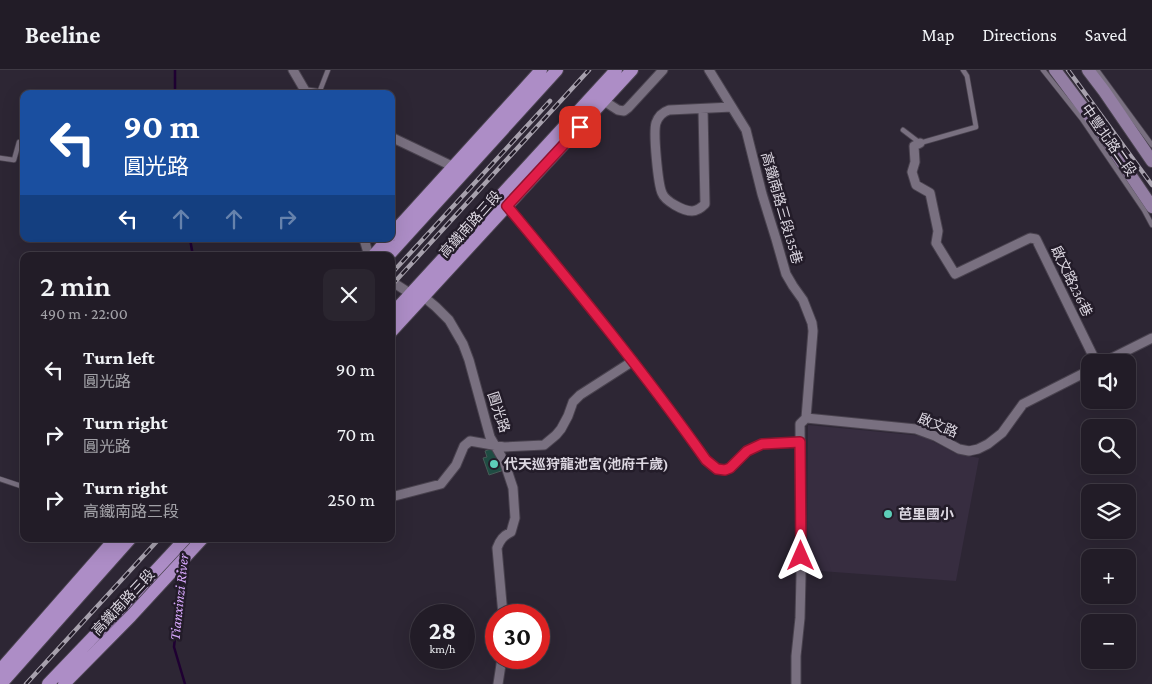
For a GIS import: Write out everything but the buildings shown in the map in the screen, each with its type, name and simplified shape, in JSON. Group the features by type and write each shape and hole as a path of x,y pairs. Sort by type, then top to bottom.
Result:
{"main road":[{"path":"395,231 541,70"},
{"path":"511,104 556,70"},
{"path":"392,252 556,70"},
{"name":"高鐵南路三段","path":"395,311 616,70"},
{"name":"高鐵南路三段","path":"395,328 632,70"},
{"path":"1055,70 1102,133 1152,207"},
{"path":"1088,70 1152,161"},
{"path":"564,127 604,100"},
{"path":"375,252 385,242"},
{"path":"0,670 61,602 122,542"},
{"path":"1,684 122,542"},
{"name":"高鐵南路三段","path":"48,684 182,542"},
{"name":"高鐵南路三段","path":"64,684 132,616 199,542"}],"street":[{"path":"293,70 305,90"},
{"path":"604,100 618,110 624,111 663,70"},
{"name":"高鐵南路三段135巷","path":"709,70 746,130 762,194 786,274 803,300 812,323 813,331 806,418 800,424 801,576 796,684"},
{"path":"703,109 705,204 700,209 692,211 683,209 662,195 659,182 655,129 657,120 664,112 703,109 732,107"},
{"path":"395,139 454,167"},
{"name":"啟文路236巷","path":"920,143 914,146 915,162 912,172 916,185 930,193 938,231 936,243 955,274 1030,238 1036,239 1092,354"},
{"path":"507,206 633,361 706,460 717,469 725,470 730,468 747,451 762,444 800,442"},
{"name":"圓光路","path":"395,284 411,294 424,297 449,320 463,344 490,437 496,445 511,447 544,445 561,429 573,402 580,395 633,361"},
{"path":"1120,354 1152,338"},
{"name":"啟文路","path":"806,418 916,428 959,449 969,451 988,444 1002,433 1023,404 1081,375"},
{"path":"395,496 441,484 456,465 464,446 470,440 496,445 504,461 513,488 515,518 511,532 504,536 497,548 502,604"},
{"path":"498,684 500,669"}],"lane":[{"path":"321,90 328,70"},
{"path":"903,130 920,143 976,127 966,76 963,70"},
{"name":"中豐北路二段","path":"1043,70 1082,118 1144,210 1152,225"},
{"path":"1097,70 1152,145"},
{"path":"0,158 14,160 19,142"},
{"path":"0,479 20,486"}],"shaded area":[{"name":"芭里國小","path":"808,425 923,436 955,453 979,458 956,581 807,570"}],"waterway":[{"name":"Tianxinzi River","path":"175,70 175,90"},
{"name":"Tianxinzi River","path":"191,242 192,252"},
{"name":"Tianxinzi River","path":"182,568 174,647 185,684"}],"railway":[{"path":"395,282 589,70"},
{"path":"1068,70 1152,185"},
{"path":"395,270 550,101"},
{"path":"26,684 156,542"}],"place":[{"name":"代天巡狩龍池宮(池府千歲)","path":"494,464"},
{"name":"芭里國小","path":"888,514"}],"route":[{"path":"580,127 507,206 593,310 671,411 706,460 713,466 717,469 725,470 730,468 747,451 762,444 800,442 801,556"}]}
